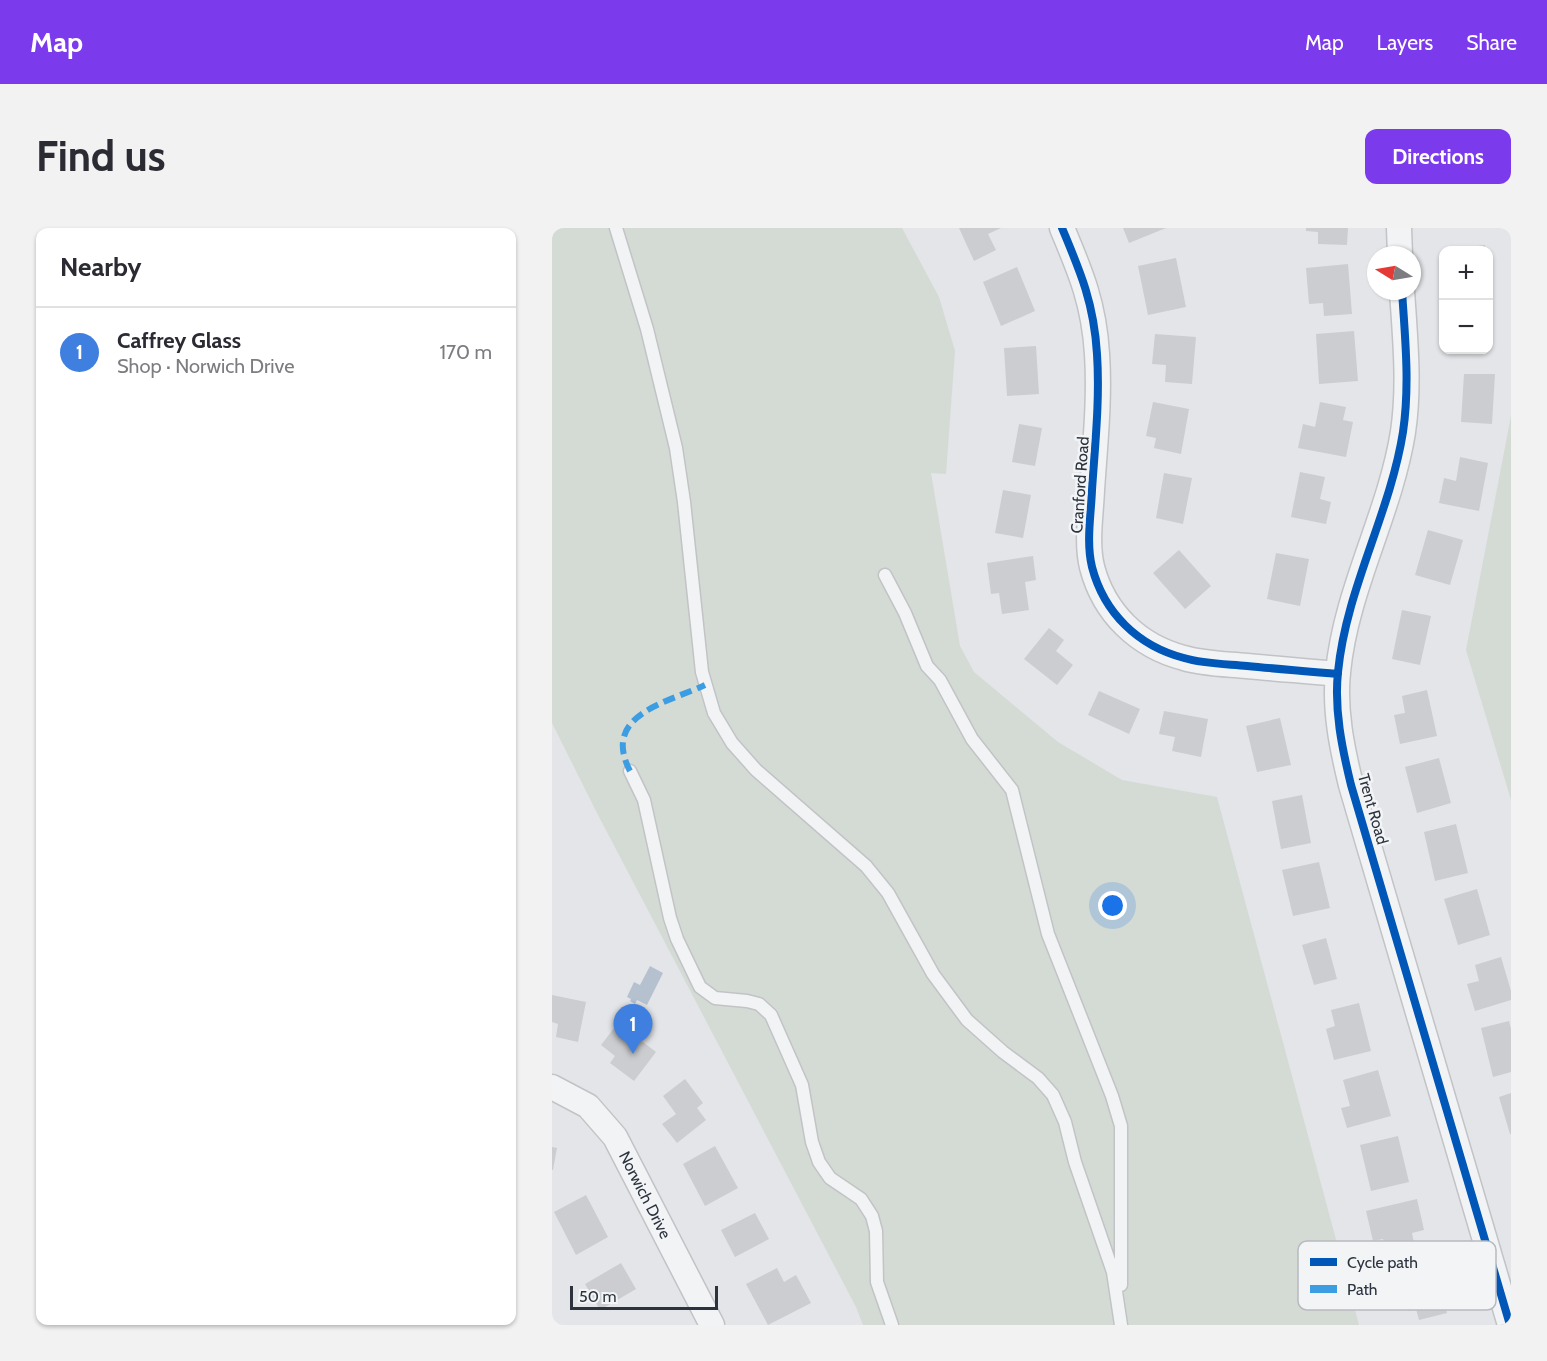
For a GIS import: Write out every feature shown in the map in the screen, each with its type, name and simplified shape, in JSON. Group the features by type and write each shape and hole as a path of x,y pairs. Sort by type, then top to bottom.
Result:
{"street":[{"name":"Cranford Road","path":"1062,228 1089,296 1094,324 1098,411 1089,538 1092,566 1112,610 1125,627 1141,638 1183,658 1211,663 1338,674"},
{"path":"1399,228 1400,246"},
{"name":"Trent Road","path":"1402,300 1406,379 1403,431 1389,491 1347,623 1338,674 1339,721 1351,785 1485,1241"},
{"name":"Norwich Drive","path":"552,1087 588,1106 615,1137 712,1325"},
{"name":"Trent Road","path":"1496,1277 1510,1325"}],"lane":[{"path":"616,228 647,329 676,448 702,672 714,714 732,743 756,770 866,866 888,893 933,974 967,1020 1003,1052 1046,1085 1065,1122 1113,1272 1121,1325"},
{"path":"885,576 905,613 927,666 940,680 972,739 1012,790 1048,934 1112,1096 1121,1125 1121,1325"},
{"path":"630,771 644,800 670,918 685,956 700,987 706,992 715,998 753,1002 764,1007 771,1015 802,1085 812,1142 819,1162 830,1178 861,1200 872,1216 876,1231 877,1282 892,1325"}],"shaded area":[{"path":"552,228 902,228 939,297 955,351 946,474 931,473 960,646 974,672 1058,742 1122,780 1217,797 1336,1241 1298,1241 1298,1310 1355,1310 1359,1325 863,1325 856,1307 552,723"},
{"path":"1511,416 1511,800 1466,650"}],"water":[{"path":"650,966 663,973 647,1005 637,1000 635,1004 627,997 634,982 640,985"}],"building":[{"path":"959,228 1001,228 988,234 996,250 974,261"},
{"path":"1123,228 1166,228 1129,243"},
{"path":"1306,228 1348,228 1347,245 1318,244 1318,232 1306,231"},
{"path":"1176,258 1186,307 1148,315 1138,266"},
{"path":"1348,264 1352,314 1324,316 1323,303 1309,304 1306,268"},
{"path":"1017,267 1035,311 1001,326 983,282"},
{"path":"1354,331 1358,381 1319,384 1316,334"},
{"path":"1155,334 1196,337 1192,384 1165,382 1166,365 1152,364"},
{"path":"1036,346 1039,394 1007,396 1004,348"},
{"path":"1464,374 1495,374 1492,424 1461,422"},
{"path":"1153,402 1189,409 1181,454 1154,448 1156,438 1146,436"},
{"path":"1320,402 1346,407 1343,420 1353,422 1346,457 1298,448 1303,424 1315,427"},
{"path":"1019,424 1042,428 1035,466 1012,462"},
{"path":"1460,457 1488,463 1479,511 1439,503 1444,478 1456,481"},
{"path":"1300,472 1325,477 1320,499 1331,502 1326,524 1291,517"},
{"path":"1164,473 1192,478 1183,524 1156,518"},
{"path":"1003,490 1031,495 1023,538 995,533"},
{"path":"1428,530 1463,540 1450,585 1415,575"},
{"path":"1179,550 1211,586 1185,609 1153,573"},
{"path":"1276,553 1309,559 1300,606 1267,599"},
{"path":"1033,556 1036,580 1025,582 1029,610 1002,614 999,593 991,594 987,563"},
{"path":"1402,610 1431,616 1420,665 1392,659"},
{"path":"1049,628 1064,640 1056,651 1073,665 1057,685 1024,659"},
{"path":"1427,690 1437,736 1400,744 1394,715 1405,713 1402,696"},
{"path":"1099,691 1140,709 1129,734 1088,715"},
{"path":"1164,711 1208,719 1201,757 1172,751 1175,737 1159,734"},
{"path":"1280,718 1291,765 1257,772 1246,726"},
{"path":"1439,758 1451,803 1417,813 1405,767"},
{"path":"1302,795 1311,843 1281,849 1272,801"},
{"path":"1456,824 1468,873 1435,881 1424,832"},
{"path":"1319,862 1330,908 1293,916 1282,870"},
{"path":"1477,889 1490,935 1458,945 1444,899"},
{"path":"1326,938 1337,979 1314,985 1302,945"},
{"path":"1501,957 1511,991 1511,1000 1475,1011 1467,984 1479,981 1475,965"},
{"path":"552,995 586,1002 578,1042 556,1037 558,1024 552,1022"},
{"path":"1359,1003 1371,1051 1334,1060 1326,1029 1335,1026 1331,1010"},
{"path":"1509,1021 1511,1072 1493,1077 1481,1028"},
{"path":"618,1023 656,1052 634,1081 610,1063 615,1056 601,1045"},
{"path":"1378,1070 1391,1116 1347,1128 1341,1108 1350,1106 1343,1080"},
{"path":"685,1079 703,1103 697,1108 706,1120 677,1143 662,1124 676,1114 663,1096"},
{"path":"1511,1093 1511,1134 1510,1134 1499,1097"},
{"path":"1398,1136 1409,1182 1371,1191 1360,1145"},
{"path":"715,1146 738,1188 705,1206 683,1164"},
{"path":"552,1147 557,1148 553,1170 552,1170"},
{"path":"586,1195 608,1237 576,1255 554,1212"},
{"path":"1417,1199 1424,1230 1412,1233 1414,1241 1384,1241 1383,1239 1373,1241 1366,1211"},
{"path":"755,1213 769,1239 735,1257 721,1230"},
{"path":"621,1263 636,1289 600,1310 585,1284"},
{"path":"777,1268 784,1282 796,1275 811,1303 768,1325 746,1284"},
{"path":"1416,1310 1446,1310 1447,1313 1419,1320"}],"marked path":[{"path":"630,771 623,752 624,736 631,724 656,705 705,685"}],"cycle path":[{"path":"1062,228 1086,289 1095,336 1098,405 1089,548 1092,567 1105,599 1125,625 1138,636 1167,653 1215,664 1338,674"},
{"path":"1403,300 1407,379 1403,432 1397,462 1359,581 1343,641 1337,686 1338,715 1351,785 1485,1241"},
{"path":"1496,1277 1510,1325"}],"place":[{"name":"Caffrey Glass","path":"633,1054"}]}
